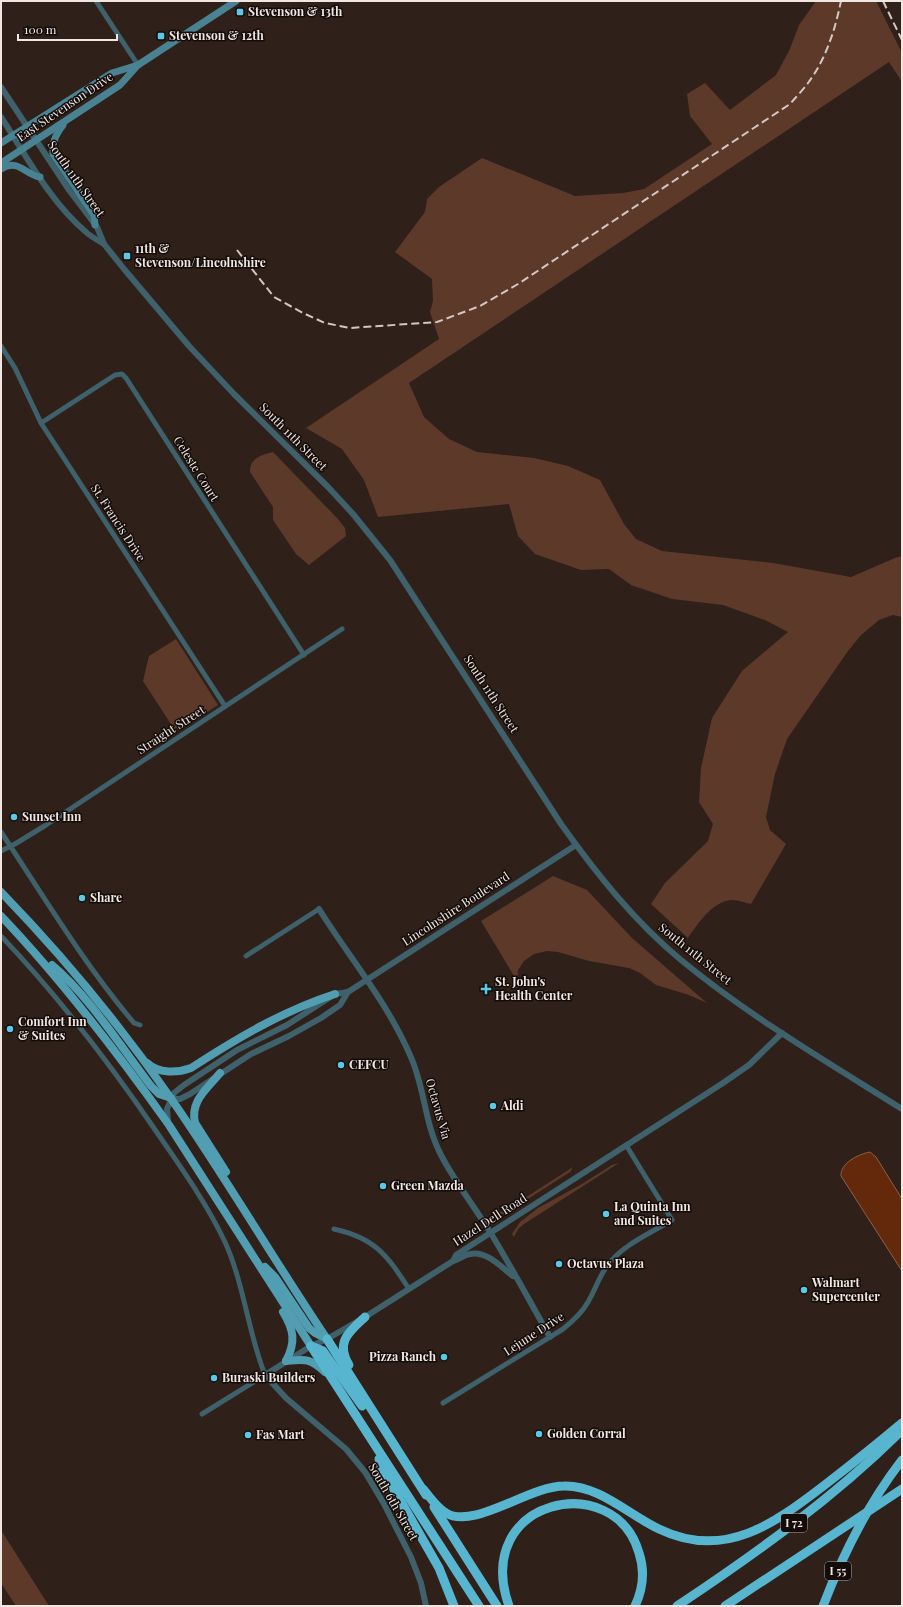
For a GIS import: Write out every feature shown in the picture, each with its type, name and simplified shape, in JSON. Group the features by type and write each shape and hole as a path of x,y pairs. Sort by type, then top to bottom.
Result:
{"highway":[{"path":"366,1317 350,1331 345,1339 343,1347 346,1360 375,1405 378,1420"},
{"path":"327,1339 497,1606"},
{"path":"311,1346 323,1351 366,1411 378,1420"},
{"path":"311,1346 479,1606"},
{"path":"422,1490 444,1512 460,1518 479,1515 545,1488 561,1486 575,1487 596,1494 650,1525 673,1536 713,1542 727,1540 754,1532 782,1516 831,1480 902,1424"},
{"name":"I 72","path":"677,1606 732,1569 795,1523 849,1479 902,1430"},
{"path":"369,1436 384,1470 439,1568 454,1606"},
{"name":"I 55","path":"823,1606 859,1526 880,1491 902,1460"},
{"name":"I 72","path":"725,1606 902,1489"},
{"path":"509,1606 502,1585 502,1565 506,1549 512,1536 526,1520 539,1511 554,1505 572,1503 588,1505 606,1512 623,1525 634,1540 641,1559 643,1577 635,1606"}],"main road":[{"name":"East Stevenson Drive","path":"1,163 120,85 138,65 236,1"},
{"name":"East Stevenson Drive","path":"1,143 112,73 138,65"},
{"path":"66,121 54,140 52,146 53,154 94,215 95,224"},
{"path":"1,169 6,166 17,166 40,177"},
{"path":"1,892 75,973 140,1056 171,1099 327,1339"},
{"path":"1,916 33,950 91,1019 169,1125 256,1258 311,1346"},
{"path":"33,950 67,978 151,1086 159,1094 171,1099"},
{"path":"140,1056 150,1066 168,1072 191,1068 247,1033 310,1002 335,994"},
{"path":"220,1073 196,1102 193,1116 195,1123 253,1215 263,1239"},
{"path":"256,1258 275,1277 309,1328 320,1337 327,1339"},
{"path":"256,1258 265,1283 288,1319 292,1330 293,1341 290,1354 286,1361"},
{"path":"286,1361 302,1359 309,1360 318,1365 331,1377"}],"street":[{"path":"96,1 138,65"},
{"name":"South 11th Street","path":"1,87 36,141 95,224 104,244 189,346 234,394 329,488 375,539 409,587 576,845 618,899 669,950 714,985 782,1033 902,1109"},
{"name":"South 11th Street","path":"1,117 56,200 74,221 87,233 104,244"},
{"name":"St. Francis Drive","path":"1,346 15,368 41,423 225,706"},
{"name":"Celeste Court","path":"41,423 115,376 122,374 304,655"},
{"name":"Straight Street","path":"1,851 46,825 342,629"},
{"path":"1,832 92,970 134,1023 140,1025"},
{"name":"Lincolnshire Boulevard","path":"171,1099 174,1094 184,1085 217,1063 238,1050 287,1025 335,994 348,992 576,845"},
{"path":"246,956 319,909"},
{"name":"Octavus Via","path":"319,909 367,980 401,1036 411,1055 419,1080 427,1120 441,1156 490,1233 550,1336"},
{"path":"1,936 76,1023 112,1069 169,1150 215,1222 236,1271 256,1352 265,1375"},
{"name":"Lincolnshire Boulevard","path":"171,1099 180,1099 190,1094 250,1054 289,1036 321,1018 340,1005 348,992"},
{"name":"Hazel Dell Road","path":"202,1414 311,1346 327,1339 366,1317 453,1261 456,1255 749,1065 782,1033"},
{"path":"169,1125 167,1109 171,1099"},
{"name":"Lejune Drive","path":"443,1403 563,1329 580,1314 588,1303 608,1266 614,1259 628,1247 672,1220 626,1145"},
{"path":"334,1228 354,1234 365,1239 376,1247 390,1261 409,1289"},
{"path":"453,1261 471,1253 486,1255 515,1277"},
{"name":"South 6th Street","path":"265,1375 286,1398 346,1449 365,1472 384,1504 411,1557 421,1583 426,1606"}],"shaded area":[{"path":"816,1 876,1 902,53 902,82 889,62 409,383 424,417 449,439 477,452 534,458 568,466 600,480 624,524 636,539 662,551 773,563 851,577 902,556 902,617 893,615 879,620 861,635 848,651 787,739 775,774 766,817 770,830 786,844 751,904 732,900 719,904 712,909 696,926 688,938 651,904 665,883 708,841 713,824 699,802 701,768 712,718 742,671 788,632 765,620 723,605 672,599 631,585 609,569 581,570 535,554 518,536 509,504 378,517 364,480 342,449 306,428 439,339 430,312 433,301 432,279 395,252 425,212 427,199 439,187 482,158 575,196 623,193 644,189 712,144 690,116 687,94 705,83 730,110 776,75 789,51 799,25"},
{"path":"273,452 345,528 346,536 309,565 296,554 273,520 273,507 250,472 250,467 254,460 260,456"},
{"path":"176,639 218,705 176,732 143,681 149,656"},
{"path":"553,876 587,890 632,938 707,1003 689,995 656,985 640,973 629,968 589,961 558,952 547,951 534,954 524,961 518,970 517,981 481,921"},
{"path":"870,1152 876,1157 902,1199 902,1271 841,1176 847,1163 856,1157"},
{"path":"619,1163 524,1224 518,1229 514,1237 512,1234 520,1222 538,1208 582,1184 612,1165"},
{"path":"573,1167 570,1172 509,1211 504,1214 498,1214 497,1212 508,1209"},
{"path":"1,1530 49,1606 16,1606 1,1583"}],"railway":[{"path":"237,250 274,297 325,323 350,328 437,322 480,306 518,284 790,104 806,86 825,54 833,33 841,1"},
{"path":"883,1 902,40"}],"place":[{"name":"Stevenson & 13th","path":"240,12"},
{"name":"Stevenson & 12th","path":"161,36"},
{"name":"11th & Stevenson/Lincolnshire","path":"127,256"},
{"name":"Sunset Inn","path":"14,817"},
{"name":"Share","path":"82,898"},
{"name":"St. John's Health Center","path":"486,989"},
{"name":"Comfort Inn & Suites","path":"10,1029"},
{"name":"CEFCU","path":"341,1065"},
{"name":"Aldi","path":"493,1106"},
{"name":"Green Mazda","path":"383,1186"},
{"name":"La Quinta Inn and Suites","path":"606,1214"},
{"name":"Octavus Plaza","path":"559,1264"},
{"name":"Walmart Supercenter","path":"804,1290"},
{"name":"Pizza Ranch","path":"444,1357"},
{"name":"Buraski Builders","path":"214,1378"},
{"name":"Golden Corral","path":"539,1434"},
{"name":"Fas Mart","path":"248,1435"}]}
